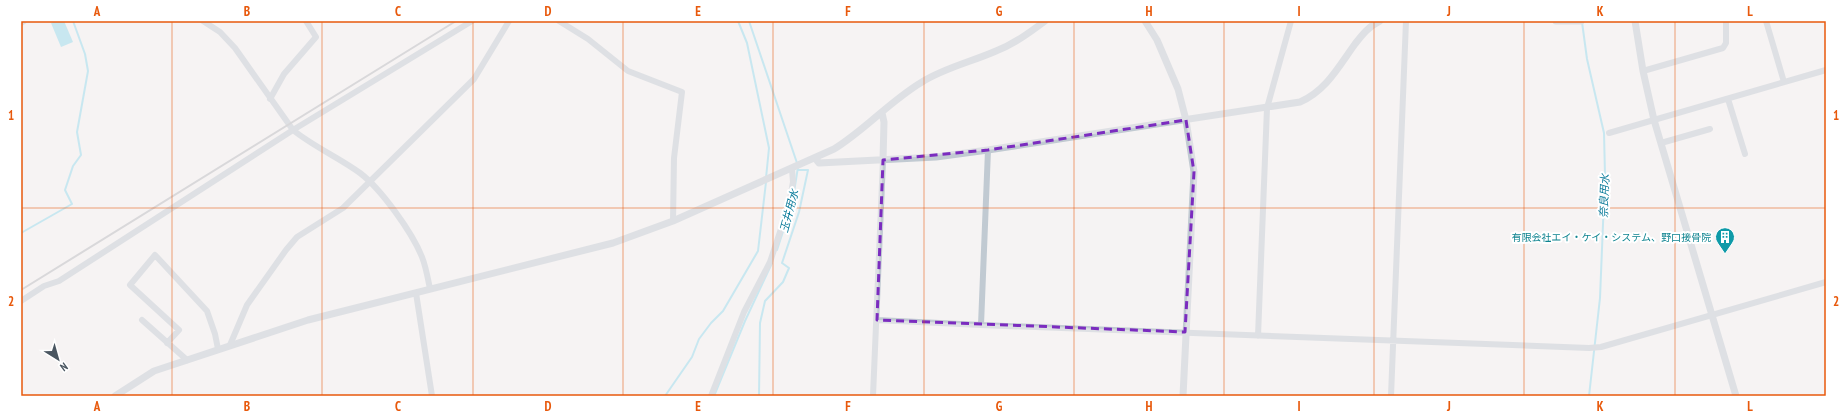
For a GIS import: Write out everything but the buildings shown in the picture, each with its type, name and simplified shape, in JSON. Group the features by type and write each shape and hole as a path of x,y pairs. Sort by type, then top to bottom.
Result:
{"street":[{"path":"203,21 220,32 235,48 293,130 305,140 347,164 370,182 413,239 423,258 430,290"},
{"path":"270,99 284,74 316,37 306,21"},
{"path":"21,301 44,286 59,281 293,130 472,21"},
{"path":"230,345 247,304 297,237 343,208 474,79 509,21"},
{"path":"559,21 588,39 628,71 682,92 674,158 673,221"},
{"path":"115,396 154,372 218,349 308,320 613,243 673,221 815,158 854,137 921,82 938,73 996,51 1020,40 1045,21"},
{"path":"1145,21 1157,40 1178,90 1186,120 1194,172 1183,396"},
{"path":"1258,336 1267,108 1291,21"},
{"path":"815,158 819,163 936,157 1300,102 1318,92 1325,86 1365,31 1380,21"},
{"path":"1391,396 1406,21"},
{"path":"1556,21 1580,21"},
{"path":"1635,21 1643,71 1654,120 1736,396"},
{"path":"1643,71 1723,48 1726,43 1726,21"},
{"path":"1766,21 1784,82"},
{"path":"1609,133 1826,70"},
{"path":"1728,99 1745,154"},
{"path":"873,396 883,160 884,122 882,113"},
{"path":"1661,143 1710,129"},
{"path":"981,325 988,150"},
{"path":"711,396 744,312 770,262 789,205 793,182 793,168"},
{"path":"167,343 179,330 130,285 155,255 207,310 218,349"},
{"path":"877,320 1258,336 1601,347 1826,282"},
{"path":"416,293 432,396"},
{"path":"142,320 187,360"}],"highlighted area":[{"path":"1186,120 1194,172 1185,332 877,320 883,160 988,150"}],"water":[{"path":"55,21 64,21 73,42 61,47 51,23"}],"waterway":[{"path":"21,233 72,204 65,190 73,166 81,155 77,132 88,71 85,54 73,21"},
{"path":"738,21 747,43 769,148 766,178"},
{"name":"玉井用水","path":"749,21 797,163"},
{"name":"奈良用水","path":"1582,22 1587,59 1604,133 1605,175 1600,298 1589,396"},
{"name":"玉井用水","path":"794,192 798,167"},
{"path":"759,396 760,323 765,301 783,282 789,268 782,263 799,212 808,170 799,170"},
{"path":"665,396 692,357 699,339 711,323 723,311 758,251 766,182"},
{"name":"玉井用水","path":"777,250 790,210"},
{"name":"玉井用水","path":"714,396 745,321 772,263"}],"railway":[{"path":"21,290 456,21"}],"place":[{"name":"有限会社エイ・ケイ・システム、野口接骨院","path":"1725,254"}]}
